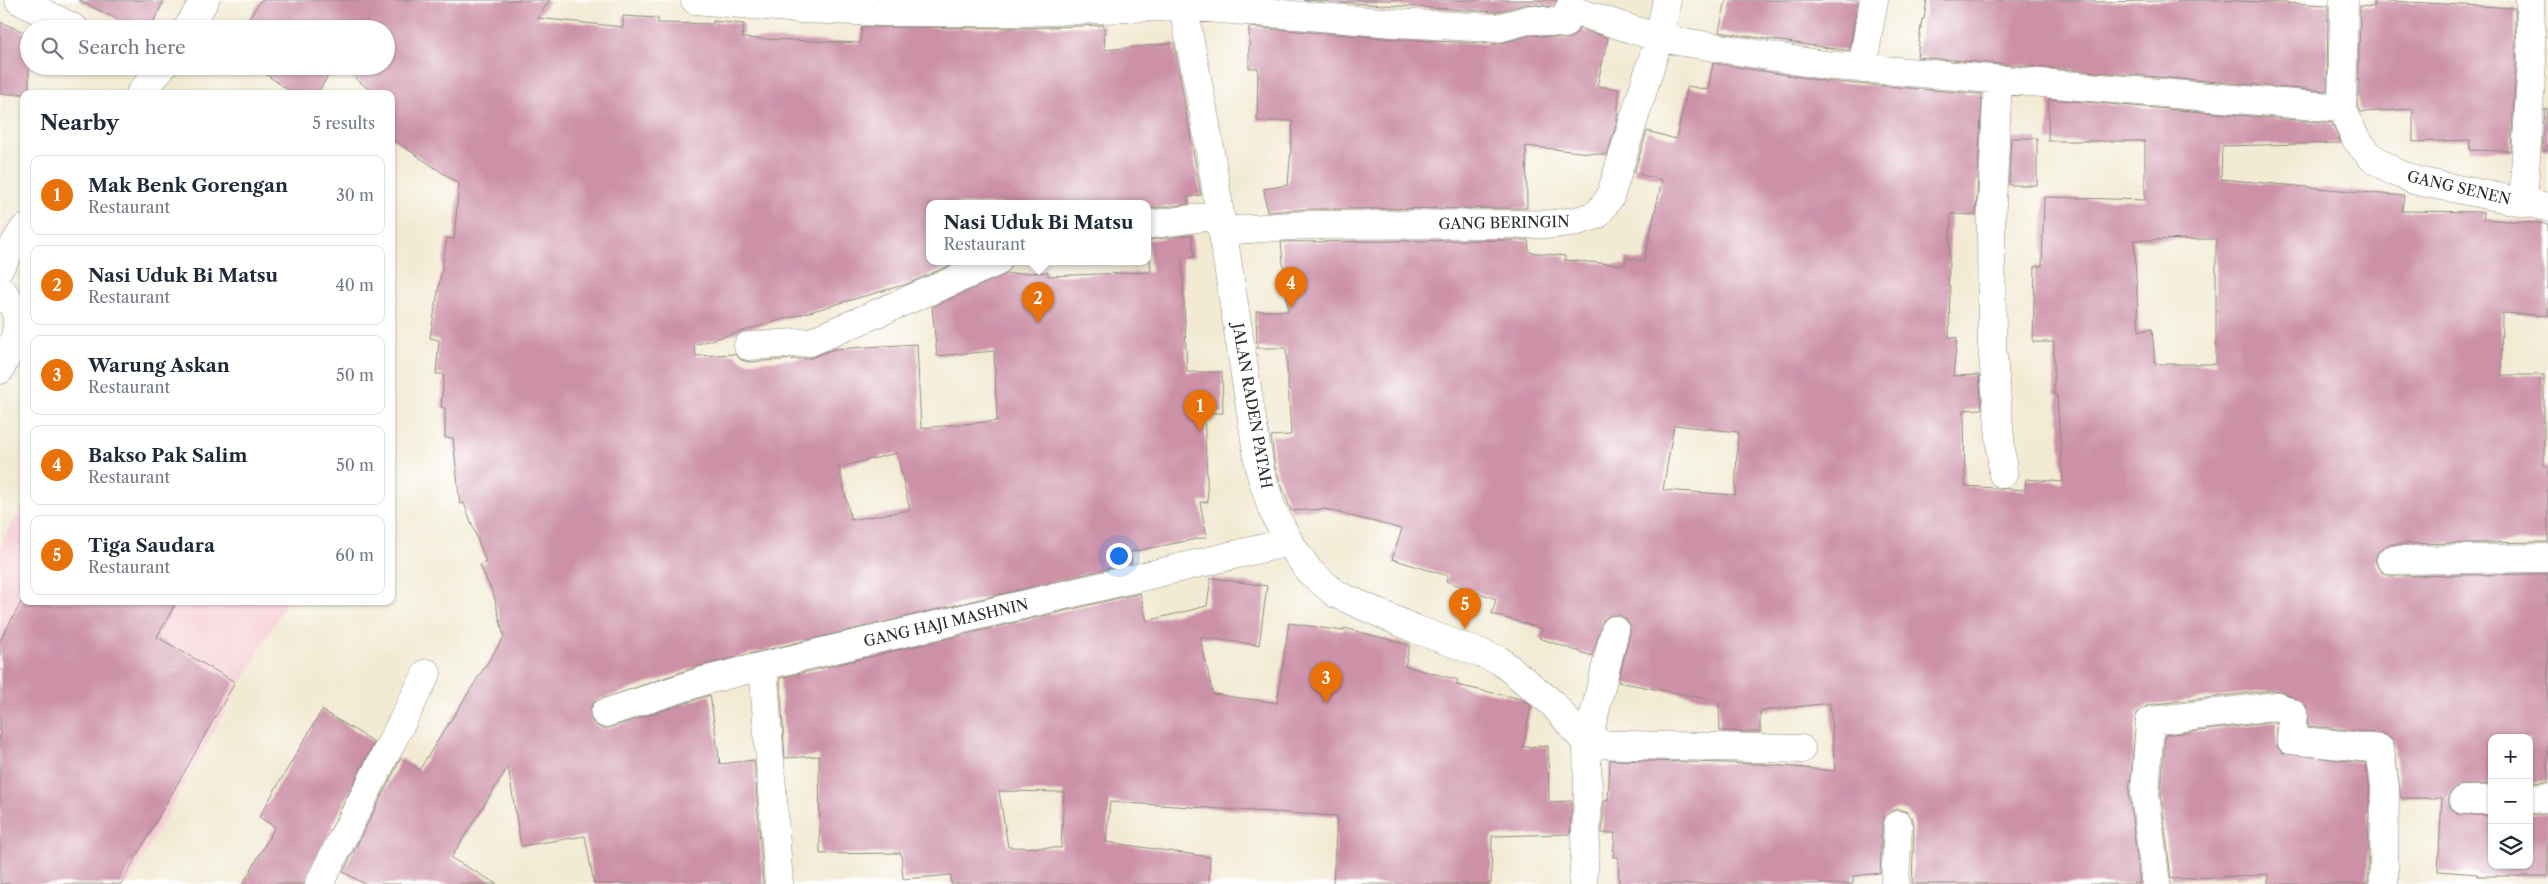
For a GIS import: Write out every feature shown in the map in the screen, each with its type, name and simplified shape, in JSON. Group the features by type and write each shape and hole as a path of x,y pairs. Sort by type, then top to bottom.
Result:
{"street":[{"path":"19,0 58,20"},
{"path":"193,20 206,0"},
{"path":"695,0 801,9 884,12 1024,12 1182,3 1498,28 1531,19 1564,24 1569,9 1659,38 1824,65 2342,108 2344,0"},
{"name":"GANG BERINGIN","path":"1151,225 1221,223 1307,226 1553,224 1577,221 1597,215 1610,197 1659,38 1667,0"},
{"path":"1862,69 1874,0"},
{"path":"2530,0 2535,205"},
{"name":"JALAN RADEN PATAH","path":"1182,3 1206,126 1260,470 1272,509 1289,542 1309,571 1336,594 1415,629 1499,660 1552,702 1588,744"},
{"path":"142,90 152,75"},
{"path":"1998,80 1991,224 1992,344 2003,474"},
{"name":"GANG SENEN","path":"2342,108 2356,139 2370,156 2394,172 2417,181 2535,205"},
{"path":"0,268 20,236"},
{"path":"748,346 810,342 989,265"},
{"path":"0,290 11,300 19,333 0,370"},
{"name":"GANG HAJI MASHNIN","path":"605,714 704,681 763,666 1289,542"},
{"path":"2391,560 2548,558"},
{"path":"1583,884 1588,798 1588,744 1615,630"},
{"path":"763,666 779,884"},
{"path":"319,884 427,672"},
{"path":"2156,884 2145,794 2150,721 2277,706 2293,714 2291,740 2380,749 2385,787 2384,884"},
{"path":"1588,744 1801,749"},
{"path":"2533,799 2548,798"},
{"path":"2464,800 2488,800"},
{"path":"1895,884 1898,824"}],"shaded area":[{"path":"20,511 20,605 285,605 128,884 0,884 0,546"}],"building":[{"path":"78,0 164,0 154,20 119,20"},
{"path":"261,0 550,0 537,18 623,27 623,16 658,18 658,23 713,24 713,21 744,24 742,38 860,43 862,27 1024,28 1104,25 1105,50 1174,43 1201,195 1188,197 1189,204 1151,209 1151,200 926,200 926,265 951,265 907,284 694,345 696,356 735,354 741,360 749,362 811,358 834,349 917,344 921,428 997,421 994,351 937,356 932,307 1006,274 1048,272 1048,276 1151,272 1151,240 1192,235 1194,257 1182,258 1187,372 1222,372 1223,413 1204,413 1208,502 1200,502 1207,537 1130,552 1132,563 699,666 594,702 590,709 590,718 594,724 601,728 609,728 710,695 720,764 754,760 763,884 594,884 585,836 521,846 508,767 451,858 497,884 365,884 343,872 401,758 419,770 504,637 494,596 480,565 486,562 464,503 460,504 453,438 445,438 445,408 441,407 444,374 436,374 439,340 430,338 447,238 454,239 459,184 395,141 395,90 370,90 351,75 395,75 395,20 248,20","holes":["897,453 910,510 851,520 839,467"]},
{"path":"1303,0 1557,0 1553,7 1527,4 1496,12"},
{"path":"1726,0 1858,0 1849,51 1719,32"},
{"path":"1927,0 2095,0 2095,2 2218,0 2328,5 2327,91 1917,57 1922,19 1924,19"},
{"path":"2374,0 2515,8 2516,61 2511,151 2469,150 2470,140 2413,142 2413,109 2361,112 2358,105 2360,6 2374,7"},
{"path":"0,22 20,30 20,75 29,75 29,90 20,90 20,94 0,94"},
{"path":"1249,27 1393,39 1497,44 1532,35 1568,39 1575,35 1579,29 1608,38 1597,86 1619,89 1617,122 1607,155 1526,146 1527,208 1307,209 1267,212 1264,189 1288,185 1293,121 1257,121 1258,68 1249,68"},
{"path":"1713,63 1823,81 1982,94 1976,215 1951,214 1948,286 1950,286 1949,337 1957,338 1953,376 1979,375 1982,409 1964,410 1965,486 2025,490 2026,479 2063,482 2057,395 2054,395 2054,342 2033,342 2035,266 2042,266 2044,197 2145,200 2145,141 2048,141 2049,99 2332,123 2341,143 2222,146 2221,179 2404,196 2402,211 2484,212 2483,219 2548,224 2548,316 2502,313 2501,375 2544,375 2544,466 2548,466 2548,542 2391,544 2383,547 2378,552 2375,560 2378,568 2384,574 2391,576 2548,574 2548,782 2533,783 2533,734 2488,734 2488,784 2457,786 2451,792 2448,800 2450,807 2457,814 2488,816 2488,869 2533,869 2533,815 2548,814 2548,876 2478,876 2478,874 2438,871 2442,798 2401,798 2393,740 2382,733 2308,726 2306,706 2284,692 2275,690 2148,705 2137,713 2129,793 2140,884 1912,884 1914,825 1912,817 1907,812 1898,809 1890,811 1885,816 1882,824 1880,873 1853,876 1853,884 1619,884 1618,857 1613,857 1615,833 1602,833 1604,801 1608,800 1610,760 1761,764 1835,771 1830,703 1760,711 1760,732 1720,731 1719,701 1618,682 1630,633 1630,625 1626,619 1619,615 1610,615 1603,620 1592,656 1539,638 1542,629 1492,614 1496,599 1446,581 1448,576 1392,559 1402,529 1324,509 1291,511 1275,467 1271,436 1291,435 1286,348 1257,348 1256,311 1288,311 1281,242 1528,240 1529,252 1565,256 1565,260 1625,265 1626,258 1644,261 1662,180 1634,173 1647,131 1676,139 1688,86 1708,90","holes":["2216,239 2216,364 2155,364 2152,329 2139,331 2134,240","1674,425 1738,432 1735,495 1663,490"]},
{"path":"267,75 329,75 319,90 288,90"},
{"path":"2545,109 2548,109 2548,151 2542,151"},
{"path":"2011,138 2037,138 2037,185 2009,185"},
{"path":"1211,578 1267,586 1259,645 1200,637 1213,694 1277,703 1289,623 1343,631 1344,628 1410,645 1405,666 1458,680 1456,685 1522,699 1531,706 1523,747 1548,746 1549,802 1572,801 1570,834 1492,836 1491,884 1333,884 1337,816 1110,802 1106,842 1210,857 1209,884 951,884 951,875 903,879 901,853 820,854 819,756 785,758 780,678 1140,593 1147,621 1207,606","holes":["999,791 1064,792 1061,848 1008,847"]},
{"path":"20,605 175,605 157,637 235,682 121,884 0,884 0,640"},
{"path":"322,710 374,742 304,884 243,884 275,827 259,817"},
{"path":"2277,723 2277,746 2282,753 2366,763 2369,788 2368,884 2268,884 2268,874 2171,879 2161,794 2165,735"}],"place":[{"name":"Bakso Pak Salim","path":"1291,308"},
{"name":"Nasi Uduk Bi Matsu","path":"1038,323"},
{"name":"Mak Benk Gorengan","path":"1200,431"},
{"name":"Tiga Saudara","path":"1465,629"},
{"name":"Warung Askan","path":"1326,703"}]}
